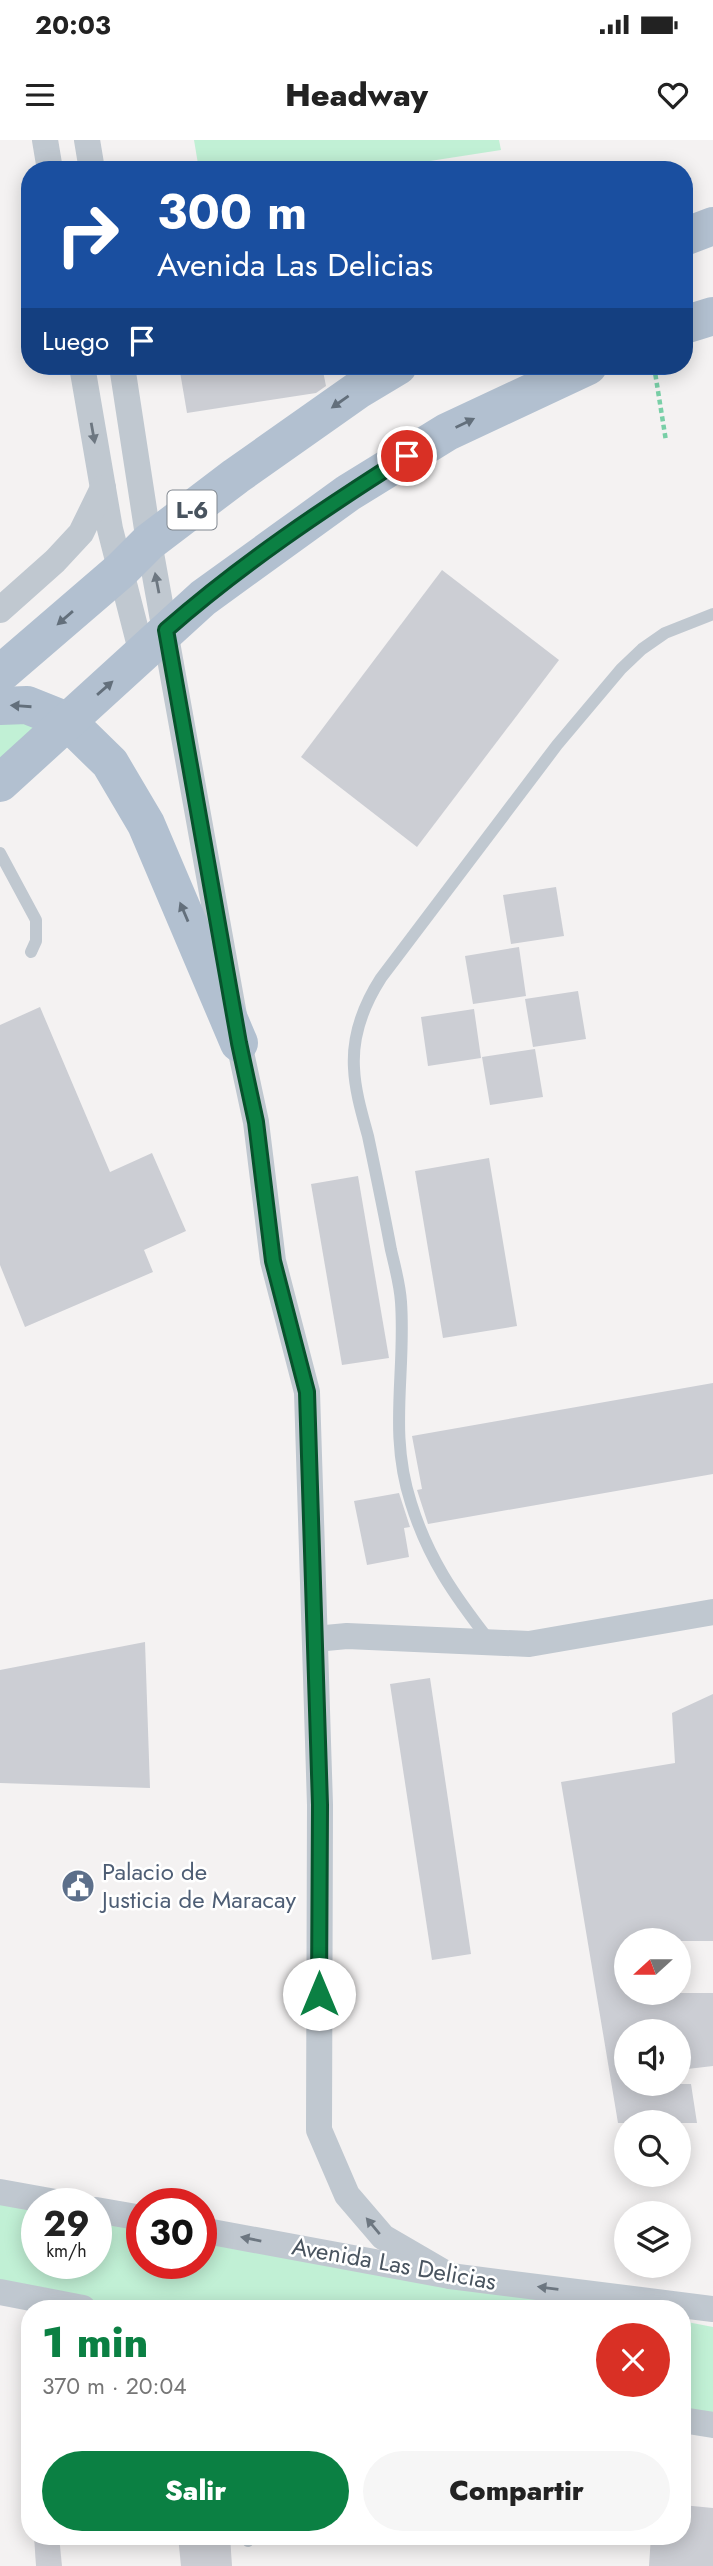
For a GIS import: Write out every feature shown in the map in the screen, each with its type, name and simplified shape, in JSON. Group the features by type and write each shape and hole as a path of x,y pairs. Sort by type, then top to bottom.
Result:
{"main road":[{"path":"693,234 713,226"},
{"path":"693,323 713,316"},
{"name":"L-6","path":"0,674 121,570 149,542 247,468 383,375"},
{"path":"0,783 203,598 348,493 447,432 569,375"},
{"path":"0,706 27,705 67,721 110,763 146,824 239,1043"}],"street":[{"path":"45,140 48,161"},
{"path":"87,140 90,161"},
{"path":"84,375 110,529 121,570 154,642"},
{"path":"123,375 149,542 154,642 256,1122 273,1261 307,1392 320,1805 319,2130 347,2195 383,2237 450,2276"},
{"path":"0,610 55,561 81,533 103,488"},
{"path":"315,1639 347,1636 529,1643 713,1612"},
{"path":"0,2192 21,2196"},
{"name":"Avenida Las Delicias","path":"217,2233 450,2276 641,2300"},
{"path":"0,2292 42,2300"},
{"name":"Avenida Las Delicias","path":"691,2306 713,2309"},
{"path":"691,2421 713,2425"}],"lane":[{"path":"491,1643 451,1591 435,1561 411,1504 403,1474 397,1418 401,1301 380,1188 356,1088 356,1031 362,1012 381,978 557,745 621,670 642,649 665,633 713,614"},
{"path":"0,853 36,920 36,940 31,952"}],"path":[{"path":"655,375 666,441"}],"green space":[{"path":"194,140 499,140 501,150 430,161 198,161"},
{"path":"0,706 67,721 0,783"},
{"path":"0,2192 21,2198 21,2279 112,2279 112,2213 126,2215 126,2279 217,2279 217,2233 574,2300 42,2300 0,2292"},
{"path":"691,2323 713,2327 713,2430 691,2426"}],"building":[{"path":"181,375 324,375 326,386 316,393 187,413"},
{"path":"442,570 559,660 417,847 301,757"},
{"path":"556,887 564,936 511,944 503,895"},
{"path":"519,947 526,996 473,1004 465,956"},
{"path":"578,991 586,1039 533,1047 525,999"},
{"path":"40,1007 110,1172 152,1153 186,1231 144,1250 153,1272 25,1327 0,1265 0,1025"},
{"path":"474,1009 481,1058 428,1066 421,1017"},
{"path":"535,1049 543,1097 490,1105 482,1057"},
{"path":"489,1158 517,1326 443,1338 415,1171"},
{"path":"358,1176 389,1358 342,1365 311,1184"},
{"path":"713,1383 713,1474 428,1524 417,1490 422,1489 412,1436"},
{"path":"399,1493 410,1527 404,1528 409,1557 367,1565 354,1501"},
{"path":"145,1642 150,1788 0,1783 0,1670"},
{"path":"430,1678 471,1954 432,1960 390,1684"},
{"path":"713,1694 713,1941 691,1941 691,1928 614,1928 614,2006 691,2006 691,1993 713,1993 713,2066 691,2069 691,2019 614,2019 614,2096 691,2096 691,2084 697,2123 691,2123 691,2110 616,2110 561,1782 675,1763 672,1713"},
{"path":"691,2506 713,2508 713,2566 649,2566 650,2545 691,2545"},
{"path":"35,2545 60,2545 62,2566 36,2566"},
{"path":"179,2545 231,2545 232,2566 181,2566"}],"place":[{"name":"Palacio de Justicia de Maracay","path":"78,1886"}],"route":[{"path":"319,1994 320,1805 307,1392 273,1261 256,1122 239,1043 166,630 223,583 348,493 407,456"}]}
